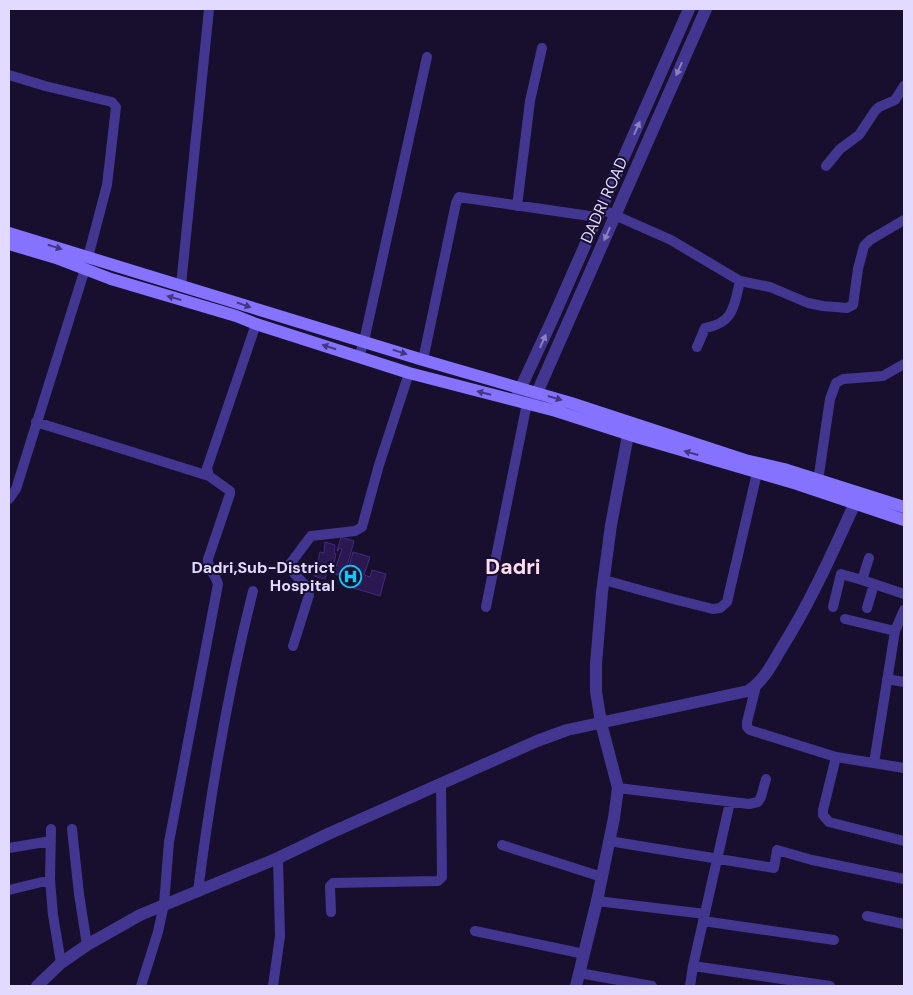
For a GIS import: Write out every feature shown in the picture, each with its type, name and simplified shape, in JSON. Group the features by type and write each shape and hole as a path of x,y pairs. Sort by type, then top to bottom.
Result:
{"main road":[{"path":"9,233 87,263 111,279 236,316 409,373 526,397 745,460 777,467 818,481 904,520"},
{"path":"9,244 56,258 87,263 181,285 424,360 628,434 757,473 857,498 904,507"}],"street":[{"path":"181,285 209,9"},
{"name":"DADRI ROAD","path":"526,397 599,213 689,9"},
{"name":"DADRI ROAD","path":"526,397 615,215 706,9"},
{"path":"674,44 688,50"},
{"path":"517,206 530,101 542,48"},
{"path":"358,357 364,341 427,57"},
{"path":"9,75 45,86 112,102 116,107 107,185 87,263 16,489 9,499"},
{"path":"826,166 840,149 862,132 879,107 893,102 904,88"},
{"path":"424,360 457,199 463,197 517,206 615,215 670,240 740,281 776,289 816,305 848,308 854,302 858,269 864,246 870,240 904,220"},
{"path":"697,347 705,328 720,325 730,316 740,281"},
{"path":"208,476 207,468 256,324"},
{"path":"818,481 830,399 836,383 843,379 883,376 904,364"},
{"path":"293,646 309,594 306,584 291,569 292,559 312,536 355,531 362,527 379,465 409,373"},
{"path":"486,607 526,397"},
{"path":"36,422 208,476 230,491 207,564 218,584 169,842 164,904 158,932 141,986"},
{"path":"576,986 597,901 618,788 601,723 596,691 596,664 611,525 628,434"},
{"path":"604,580 713,609 724,606 727,602 757,473"},
{"path":"857,498 826,569 809,601 785,643 756,686 747,727 750,730 836,757 904,768"},
{"path":"862,580 869,558"},
{"path":"833,607 842,574 904,594"},
{"path":"867,608 874,584"},
{"path":"198,891 220,740 253,591"},
{"path":"874,763 895,631 904,610"},
{"path":"845,619 895,631"},
{"path":"888,680 904,682"},
{"path":"37,986 61,963 87,945 127,922 164,904 278,858 537,741 567,730 738,694 756,686"},
{"path":"836,757 823,810 826,820 904,841"},
{"path":"618,788 749,804 758,802 766,779"},
{"path":"331,912 330,886 333,883 438,881 441,879 441,784"},
{"path":"690,986 730,802"},
{"path":"51,829 50,880 53,915 61,963"},
{"path":"72,829 87,945"},
{"path":"9,848 51,841"},
{"path":"609,841 774,868 777,850 812,860 904,879"},
{"path":"502,845 602,877"},
{"path":"273,986 280,936 278,858"},
{"path":"9,890 50,880"},
{"path":"597,901 704,917 834,940"},
{"path":"867,916 904,924"},
{"path":"475,931 584,954"},
{"path":"693,966 830,986"},
{"path":"579,973 652,986"}],"building":[{"path":"341,537 354,541 346,570 348,570 353,552 370,557 364,575 370,577 372,570 386,574 380,596 350,587 352,582 344,580 346,575 333,574 334,572 328,568 325,579 314,576 320,552 324,553 325,542 335,545 334,553 336,554 333,566 336,567 342,549 339,548 337,551"}],"place":[{"name":"Dadri,Sub-District Hospital","path":"351,576"}],"district":[{"name":"Dadri","path":"513,567"}]}
